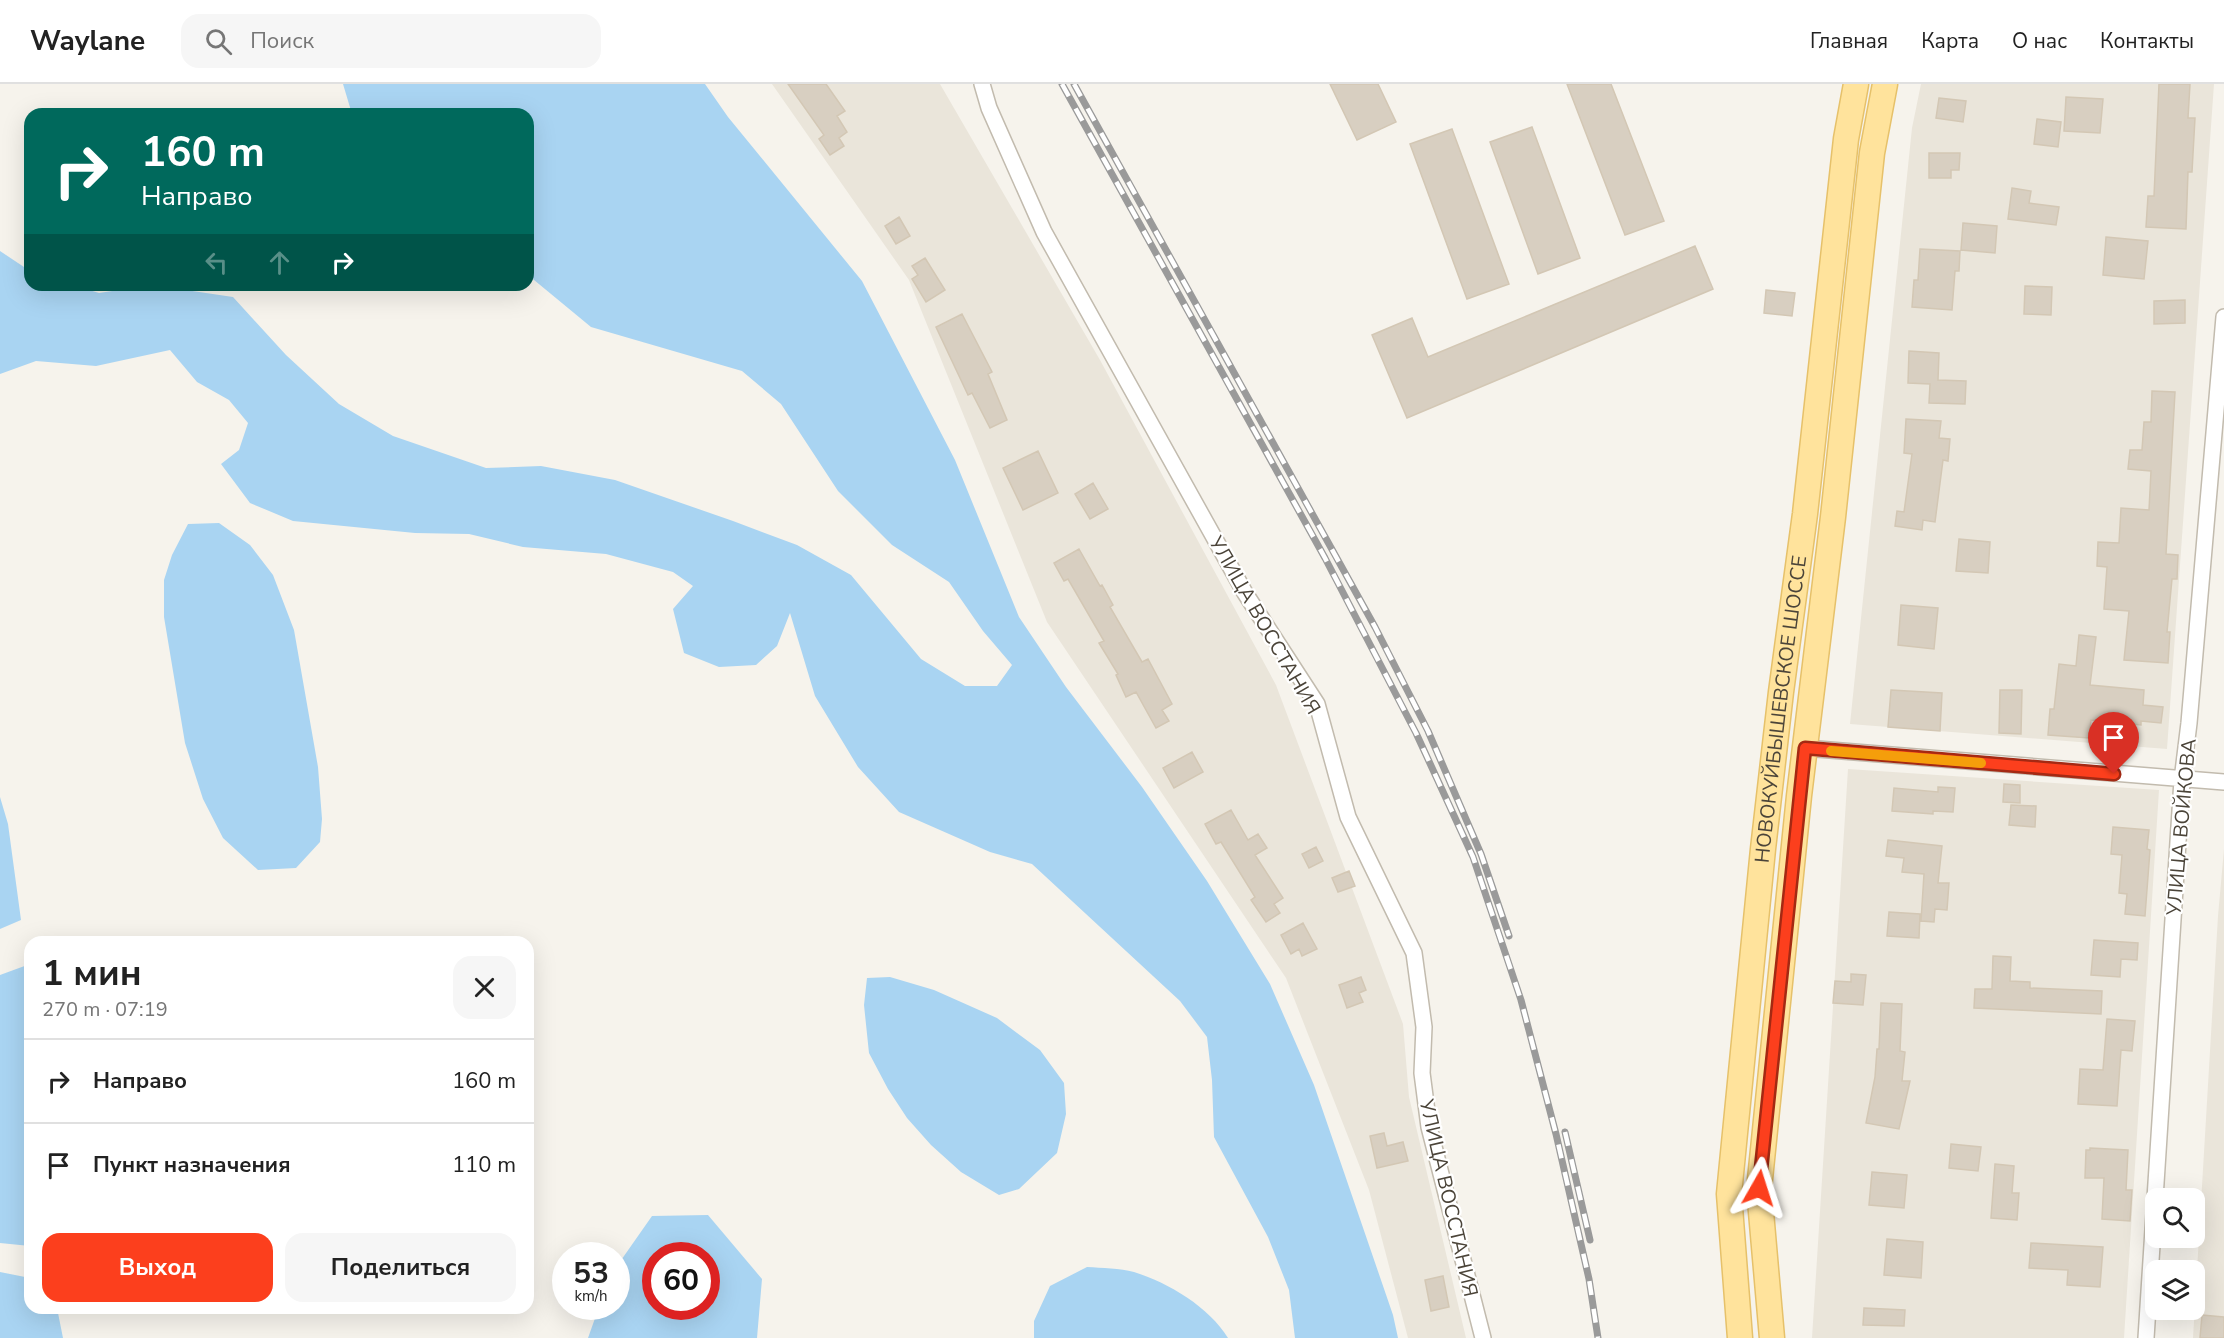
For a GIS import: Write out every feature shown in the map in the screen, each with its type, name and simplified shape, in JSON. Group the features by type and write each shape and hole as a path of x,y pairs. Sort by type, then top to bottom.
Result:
{"main road":[{"name":"НОВОКУЙБЫШЕВСКОЕ ШОССЕ","path":"1740,1338 1729,1194 1765,826 1805,514 1846,139 1856,84"},
{"name":"НОВОКУЙБЫШЕВСКОЕ ШОССЕ","path":"1772,1338 1759,1188 1805,748 1833,517 1872,153 1885,84"}],"street":[{"name":"УЛИЦА ВОССТАНИЯ","path":"982,84 990,108 1044,232 1245,593 1317,704 1348,817 1414,952 1424,1027 1422,1072 1429,1127 1483,1338"},
{"name":"УЛИЦА ВОЙКОВА","path":"2146,1338 2182,780 2189,723 2224,316"},
{"path":"1805,748 2224,782"}],"shaded area":[{"path":"772,84 940,84 1100,360 1276,685 1403,1024 1409,1097 1466,1338 1408,1338 1369,1190 1286,978 1047,622 909,280"},
{"path":"1921,84 2214,84 2167,749 1850,724 1912,128"},
{"path":"1848,769 2159,790 2124,1338 1812,1338"},
{"path":"2224,849 2224,1338 2193,1338 2194,1320 2205,1320 2205,1260 2198,1260 2198,1248 2205,1248 2205,1188 2202,1188"}],"water":[{"path":"343,84 705,84 728,117 862,281 955,460 1019,617 1066,687 1142,787 1207,881 1270,984 1314,1085 1393,1315 1398,1338 1295,1338 1289,1290 1268,1237 1214,1137 1212,1080 1207,1037 1180,1001 1032,864 990,852 899,812 858,767 815,696 790,613 777,646 756,665 719,667 684,653 673,609 693,586 673,572 606,554 523,547 469,534 415,533 293,521 250,503 221,464 239,450 248,423 229,400 197,382 170,350 96,366 36,361 0,374 0,251 24,267 24,291 92,291 99,293 192,291 233,297 286,355 339,404 393,436 486,468 541,466 615,480 797,545 851,575 921,659 965,686 997,686 1012,665 983,631 949,582 892,545 838,491 781,404 742,371 591,327 534,280 534,108 350,108"},
{"path":"219,523 250,545 273,575 294,630 318,767 322,819 320,842 296,868 258,870 223,838 203,799 185,743 164,617 164,580 172,555 188,524"},
{"path":"0,797 8,824 21,920 0,929"},
{"path":"24,966 24,1245 0,1243 0,975"},
{"path":"890,977 934,990 997,1018 1040,1050 1064,1083 1066,1114 1057,1153 1019,1189 999,1195 961,1172 931,1145 907,1118 888,1089 869,1053 864,1005 867,978"},
{"path":"708,1215 762,1279 757,1338 588,1338 594,1320 630,1320 630,1247 652,1216"},
{"path":"1087,1267 1129,1271 1161,1283 1199,1306 1228,1338 1034,1338 1034,1321 1050,1286"},
{"path":"0,1272 24,1277 24,1314 58,1314 63,1338 0,1338"}],"building":[{"path":"788,84 826,84 845,111 837,116 847,132 839,138 844,146 830,155 819,139 824,135"},
{"path":"1330,84 1378,84 1396,122 1357,140"},
{"path":"1567,84 1611,84 1664,221 1625,235"},
{"path":"2159,84 2190,84 2188,118 2195,118 2192,172 2188,172 2186,229 2146,227 2148,196 2154,196"},
{"path":"2066,97 2103,99 2100,133 2064,131"},
{"path":"1939,98 1966,101 1963,122 1936,118"},
{"path":"2037,119 2061,122 2058,147 2034,144"},
{"path":"1532,127 1580,258 1538,274 1490,142"},
{"path":"1452,129 1509,284 1467,299 1410,144"},
{"path":"1929,153 1960,153 1959,170 1951,170 1951,178 1929,178"},
{"path":"2012,188 2031,191 2029,203 2059,207 2056,225 2008,219"},
{"path":"899,217 910,236 896,244 885,226"},
{"path":"1963,223 1997,226 1995,253 1961,250"},
{"path":"2106,237 2148,241 2144,279 2103,275"},
{"path":"1695,246 1713,289 1407,418 1372,335 1412,318 1428,357"},
{"path":"1920,249 1960,251 1959,271 1955,271 1952,310 1912,307 1914,280 1918,280"},
{"path":"925,258 945,290 926,302 912,279 918,275 912,266"},
{"path":"2025,286 2052,287 2051,315 2024,314"},
{"path":"1766,290 1795,293 1792,316 1764,313"},
{"path":"2185,300 2185,323 2154,324 2154,301"},
{"path":"962,314 992,372 988,374 1007,420 990,428 972,393 968,395 936,327"},
{"path":"1909,351 1939,353 1938,380 1966,381 1965,404 1929,403 1930,384 1908,383"},
{"path":"2152,391 2175,392 2166,554 2178,555 2177,579 2172,579 2167,632 2170,632 2168,663 2124,660 2129,611 2104,609 2107,567 2097,566 2098,542 2119,543 2121,508 2149,510 2151,471 2128,469 2130,450 2142,450 2144,422 2151,422"},
{"path":"1906,419 1941,421 1939,438 1950,439 1948,461 1943,460 1935,522 1923,520 1922,530 1895,526 1897,511 1904,512 1912,454 1904,453"},
{"path":"1038,451 1058,493 1023,510 1003,468"},
{"path":"1093,483 1108,509 1090,519 1075,494"},
{"path":"1959,539 1990,542 1988,573 1956,571"},
{"path":"1079,549 1100,586 1102,585 1113,605 1110,607 1142,662 1148,659 1172,704 1162,710 1169,721 1156,728 1136,692 1126,697 1116,675 1118,674 1099,643 1104,641 1068,579 1064,581 1054,563"},
{"path":"1901,605 1938,608 1934,649 1898,645"},
{"path":"2079,635 2096,637 2090,685 2144,690 2143,705 2163,707 2161,723 2141,721 2141,725 2091,720 2089,738 2048,735 2050,709 2054,709 2059,664 2076,666"},
{"path":"1891,690 1942,693 1940,731 1888,727"},
{"path":"2000,690 2022,690 2021,734 1999,733"},
{"path":"1192,752 1203,772 1174,788 1163,768"},
{"path":"2004,784 2020,785 2020,803 2003,802"},
{"path":"1938,787 1955,788 1953,812 1933,811 1933,814 1892,811 1894,788 1938,792"},
{"path":"2011,805 2036,806 2035,827 2009,825"},
{"path":"1231,810 1248,840 1258,834 1267,848 1255,855 1283,898 1274,904 1280,913 1266,922 1251,900 1255,897 1221,842 1216,844 1205,824"},
{"path":"2113,827 2149,830 2147,849 2150,850 2145,916 2125,914 2127,894 2119,893 2122,855 2111,854"},
{"path":"1888,840 1942,846 1938,883 1949,883 1947,910 1935,909 1934,922 1921,921 1924,874 1902,872 1904,858 1886,856"},
{"path":"1316,847 1323,861 1309,868 1302,854"},
{"path":"1349,871 1355,886 1338,892 1332,878"},
{"path":"1889,912 1920,914 1919,938 1887,936"},
{"path":"1303,923 1317,949 1302,956 1299,949 1291,954 1281,935"},
{"path":"2094,940 2138,943 2137,960 2121,959 2120,977 2091,975"},
{"path":"1993,956 2011,957 2010,981 2030,982 2030,988 2102,991 2101,1014 1974,1008 1975,989 1992,989"},
{"path":"1851,974 1866,975 1863,1005 1833,1003 1835,981 1851,982"},
{"path":"1361,977 1366,990 1359,993 1363,1002 1347,1008 1339,985"},
{"path":"1881,1003 1902,1004 1900,1051 1905,1052 1902,1081 1910,1081 1899,1129 1866,1123 1875,1077 1877,1049 1879,1049"},
{"path":"2107,1019 2135,1021 2132,1051 2121,1050 2117,1106 2078,1104 2080,1069 2103,1070"},
{"path":"1384,1133 1387,1146 1403,1142 1408,1161 1377,1168 1370,1136"},
{"path":"1951,1144 1981,1147 1978,1171 1949,1168"},
{"path":"2090,1148 2128,1150 2126,1190 2132,1190 2130,1221 2102,1219 2104,1178 2085,1178 2086,1150"},
{"path":"1995,1164 2014,1166 2012,1193 2019,1193 2017,1220 1991,1218"},
{"path":"1872,1172 1907,1175 1904,1208 1869,1205"},
{"path":"1887,1239 1923,1242 1921,1278 1884,1275"},
{"path":"2031,1243 2103,1247 2100,1287 2067,1285 2068,1270 2029,1268"},
{"path":"1443,1276 1449,1307 1431,1311 1425,1280"},
{"path":"1864,1308 1905,1310 1904,1326 1863,1325"},
{"path":"2205,1315 2224,1317 2224,1338 2200,1338 2202,1320 2205,1320"}],"railway":[{"path":"1062,84 1325,558 1416,733 1473,857 1521,1000 1556,1134 1589,1279 1598,1338"},
{"path":"1074,84 1375,627 1428,731 1481,854 1509,936"},
{"path":"1565,1132 1590,1240"}],"slow traffic":[{"path":"1831,751 1981,763"}],"route":[{"path":"1759,1188 1805,748 2114,774"}]}
